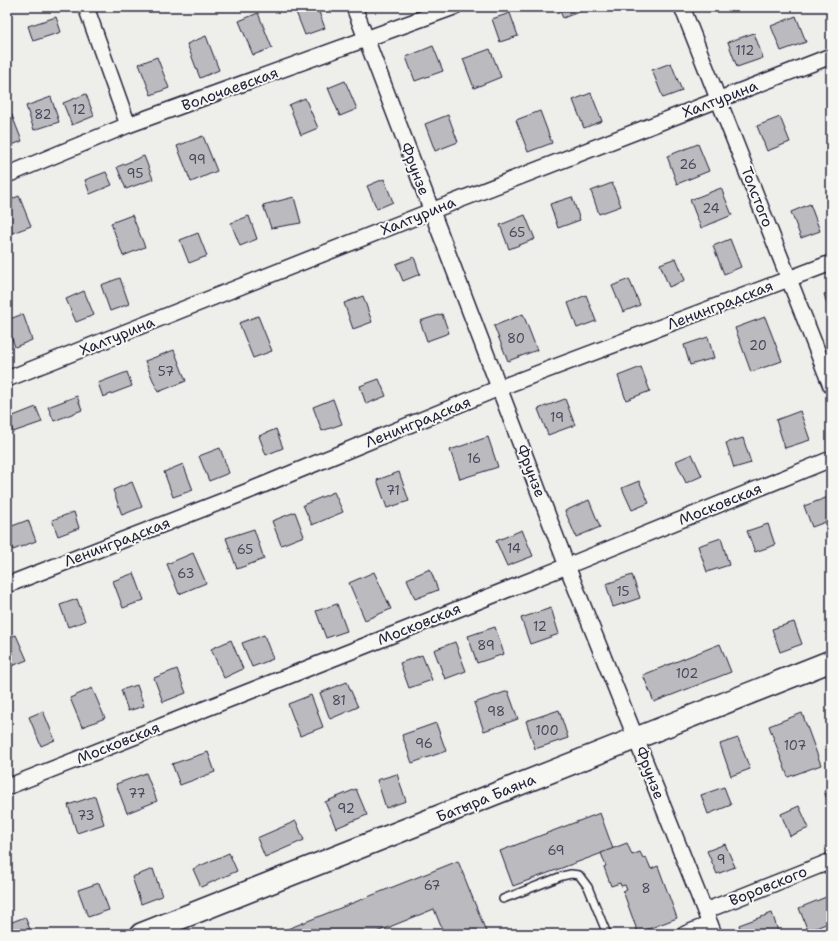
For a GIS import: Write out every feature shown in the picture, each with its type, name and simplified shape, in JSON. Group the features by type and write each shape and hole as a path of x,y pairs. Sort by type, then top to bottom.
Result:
{"street":[{"path":"86,7 128,125"},
{"name":"Фрунзе","path":"354,7 567,566 637,738 709,923"},
{"name":"Волочаевская","path":"7,175 128,125 454,7"},
{"name":"Толстого","path":"682,7 831,386"},
{"name":"Халтурина","path":"7,380 431,211 831,56"},
{"name":"Ленинградская","path":"7,585 246,492 499,388 831,263"},
{"name":"Московская","path":"7,787 567,566 831,459"},
{"name":"Батыра Баяна","path":"141,934 831,661"},
{"name":"Воровского","path":"685,934 831,861"}],"lane":[{"path":"503,899 562,876 571,874 579,876 588,887 607,934"}],"building":[{"path":"309,7 317,7 325,28 305,35 296,12"},
{"path":"558,7 592,7 563,18"},
{"path":"826,7 831,7 831,19"},
{"path":"258,13 272,48 253,55 239,21"},
{"path":"510,13 518,36 500,42 492,19"},
{"path":"796,16 806,42 781,51 771,26"},
{"path":"56,17 61,32 33,41 28,26"},
{"path":"754,33 763,58 737,67 728,42"},
{"path":"206,36 219,70 200,78 187,44"},
{"path":"433,46 443,71 415,81 406,57"},
{"path":"490,49 501,77 474,88 463,59"},
{"path":"157,57 169,88 151,95 139,64"},
{"path":"671,63 682,91 663,98 652,70"},
{"path":"345,81 357,109 340,116 328,88"},
{"path":"591,93 602,121 584,128 573,100"},
{"path":"86,94 94,116 72,125 63,103"},
{"path":"51,97 59,122 34,130 26,106"},
{"path":"305,98 318,128 301,135 289,105"},
{"path":"540,111 552,143 528,152 516,120"},
{"path":"11,113 22,141 7,147 7,115"},
{"path":"448,115 458,142 435,151 425,124"},
{"path":"780,117 790,142 767,151 757,126"},
{"path":"203,136 217,171 191,182 177,146"},
{"path":"698,144 709,171 677,184 667,156"},
{"path":"144,156 153,179 126,189 117,167"},
{"path":"106,172 112,185 90,194 85,180"},
{"path":"384,179 393,202 377,209 367,186"},
{"path":"612,183 621,206 599,214 591,191"},
{"path":"721,188 732,215 701,228 690,200"},
{"path":"19,196 31,226 7,235 7,201"},
{"path":"294,197 301,223 271,228 263,205"},
{"path":"572,197 580,220 558,228 550,204"},
{"path":"810,204 820,231 801,238 791,212"},
{"path":"132,215 145,247 123,256 111,223"},
{"path":"525,215 535,239 509,249 500,225"},
{"path":"249,216 257,239 240,246 231,223"},
{"path":"198,233 207,256 189,263 180,240"},
{"path":"730,239 741,267 724,274 713,246"},
{"path":"414,257 420,274 403,281 396,264"},
{"path":"676,258 685,280 669,287 660,264"},
{"path":"120,278 129,304 110,311 101,285"},
{"path":"629,279 640,305 623,312 612,286"},
{"path":"84,291 94,315 76,322 66,299"},
{"path":"831,292 831,317 824,294"},
{"path":"586,295 596,321 577,328 568,303"},
{"path":"363,296 372,322 353,329 344,303"},
{"path":"23,314 32,340 15,347 7,325 7,320"},
{"path":"442,314 449,333 427,341 420,321"},
{"path":"523,314 537,350 508,361 494,326"},
{"path":"258,316 272,351 253,358 239,323"},
{"path":"765,317 782,361 751,372 735,328"},
{"path":"708,337 714,358 690,365 684,345"},
{"path":"174,350 186,381 158,392 145,361"},
{"path":"641,367 650,391 626,400 618,376"},
{"path":"127,372 132,386 103,397 98,383"},
{"path":"379,379 386,396 366,404 360,386"},
{"path":"77,396 82,410 54,421 48,407"},
{"path":"333,399 342,424 322,431 313,407"},
{"path":"565,399 575,425 548,435 538,409"},
{"path":"36,407 42,422 13,432 8,418"},
{"path":"800,411 810,440 785,448 776,420"},
{"path":"276,429 283,448 266,455 259,436"},
{"path":"488,437 498,467 460,479 450,450"},
{"path":"743,438 751,463 734,468 726,443"},
{"path":"220,448 229,473 209,481 199,456"},
{"path":"692,454 702,476 686,483 676,461"},
{"path":"183,464 193,490 173,497 164,472"},
{"path":"399,472 409,501 387,508 377,480"},
{"path":"639,481 649,503 632,510 622,488"},
{"path":"132,482 142,507 122,515 113,490"},
{"path":"334,492 343,512 312,525 303,505"},
{"path":"831,496 831,520 812,527 804,506"},
{"path":"589,500 600,527 576,537 565,511"},
{"path":"74,512 79,528 58,536 52,520"},
{"path":"295,512 304,536 281,545 272,521"},
{"path":"28,520 36,541 13,550 7,534 7,528"},
{"path":"768,524 775,545 755,552 747,531"},
{"path":"254,529 264,559 237,569 226,538"},
{"path":"522,530 533,556 507,566 496,541"},
{"path":"721,538 729,565 707,572 698,546"},
{"path":"193,553 206,583 179,594 167,564"},
{"path":"430,569 438,590 415,599 407,579"},
{"path":"374,572 391,609 365,620 349,583"},
{"path":"134,573 144,600 123,608 113,581"},
{"path":"632,575 640,598 613,607 606,584"},
{"path":"77,599 85,621 68,627 60,605"},
{"path":"337,604 347,631 326,638 316,611"},
{"path":"551,608 559,634 530,644 521,618"},
{"path":"794,622 802,644 780,652 772,629"},
{"path":"495,627 504,654 477,663 468,636"},
{"path":"16,635 27,660 7,668 7,638"},
{"path":"264,635 273,659 252,667 242,643"},
{"path":"231,640 243,669 224,678 211,649"},
{"path":"455,642 466,671 445,679 434,650"},
{"path":"720,644 731,672 654,702 643,675"},
{"path":"422,655 432,680 409,688 400,663"},
{"path":"177,669 186,693 163,702 154,678"},
{"path":"347,682 358,707 330,719 320,693"},
{"path":"137,685 144,706 128,711 121,690"},
{"path":"92,688 105,718 82,727 70,698"},
{"path":"508,691 518,719 484,731 474,703"},
{"path":"311,695 323,727 300,736 288,704"},
{"path":"559,710 568,738 535,749 526,721"},
{"path":"43,711 55,740 41,746 29,717"},
{"path":"802,713 821,765 788,777 769,726"},
{"path":"436,723 446,751 412,763 402,735"},
{"path":"738,738 750,769 731,776 720,744"},
{"path":"208,752 215,772 180,785 172,764"},
{"path":"146,773 157,801 127,813 116,784"},
{"path":"397,774 406,801 386,808 377,780"},
{"path":"724,787 731,805 708,814 701,795"},
{"path":"356,789 367,815 336,828 325,802"},
{"path":"831,789 831,810 824,791"},
{"path":"95,796 104,824 77,833 68,805"},
{"path":"799,806 809,828 790,836 781,814"},
{"path":"600,813 613,849 513,886 500,851"},
{"path":"296,821 304,840 265,857 257,838"},
{"path":"627,843 632,855 640,852 643,858 646,857 651,869 658,866 677,918 638,933 623,891 627,890 625,885 621,886 620,883 611,886 601,853"},
{"path":"725,844 735,867 717,874 707,851"},
{"path":"229,853 237,871 201,887 193,869"},
{"path":"458,861 487,934 444,934 434,909 372,934 275,934"},
{"path":"153,869 162,896 141,904 132,877"},
{"path":"99,883 109,910 88,917 78,890"},
{"path":"831,895 831,922 808,931 799,908"},
{"path":"772,913 779,934 742,934 739,925"},
{"path":"25,917 32,934 10,934 7,924"}]}
